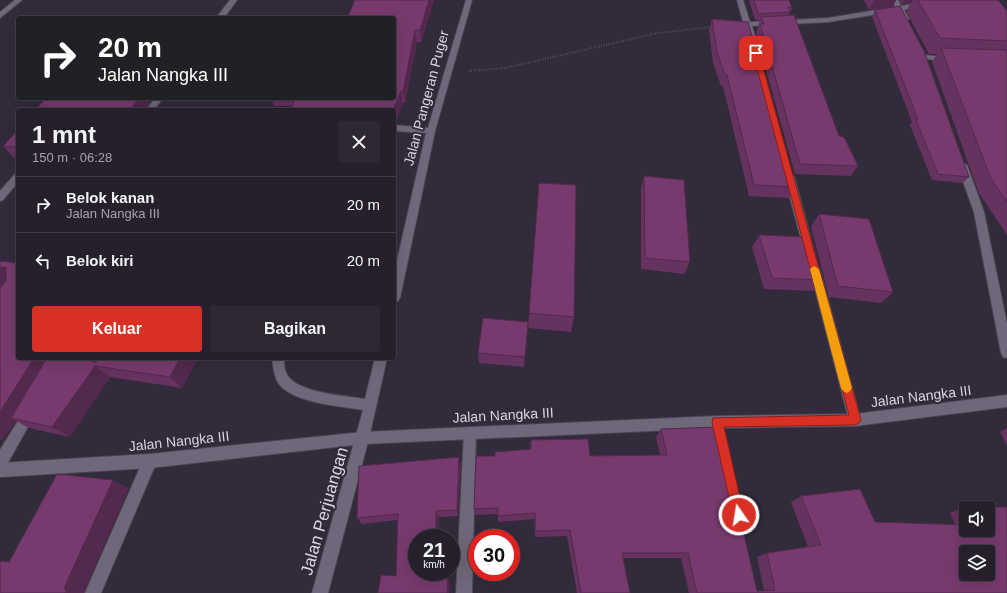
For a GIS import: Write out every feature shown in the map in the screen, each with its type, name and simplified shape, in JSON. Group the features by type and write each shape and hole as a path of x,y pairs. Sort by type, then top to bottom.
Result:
{"street":[{"path":"0,16 19,0"},
{"path":"222,16 234,0"},
{"name":"Jalan Pangeran Puger","path":"396,289 431,131 469,0"},
{"path":"740,0 754,46"},
{"path":"895,0 909,26"},
{"path":"748,24 828,20 898,7 949,0"},
{"path":"925,58 955,59"},
{"path":"396,128 431,131"},
{"path":"958,153 978,212 1007,353"},
{"path":"787,167 855,420"},
{"path":"0,198 16,178"},
{"path":"278,360 279,370 284,381 298,392 370,406"},
{"path":"363,438 380,360"},
{"name":"Jalan Nangka III","path":"0,470 150,461 363,438 717,422 855,420 1007,401"},
{"path":"0,463 35,404"},
{"path":"717,422 721,437"},
{"path":"464,593 470,433"},
{"name":"Jalan Perjuangan","path":"320,593 363,438"},
{"path":"93,593 150,461"}],"path":[{"path":"447,73 505,68 658,33 748,24"}],"building":[{"path":"355,0 429,0 420,30 415,30 403,91 401,91 394,108 292,108 294,100 396,100 396,16 348,16"},
{"path":"754,0 789,0 792,8 788,7 790,12 758,14"},
{"path":"918,0 998,0 1007,11 1007,41 940,38"},
{"path":"900,6 924,51 969,177 938,174 915,118 918,119 875,10"},
{"path":"794,15 839,136 844,137 858,166 800,164 760,24 764,24 761,17"},
{"path":"712,19 748,22 795,187 754,185 727,75 725,75 717,52"},
{"path":"941,48 1007,50 1007,202 991,179"},
{"path":"44,100 137,100 131,108 37,108"},
{"path":"16,132 16,147 3,146"},
{"path":"644,176 684,180 690,262 645,258"},
{"path":"539,183 576,185 574,317 529,313"},
{"path":"819,214 869,219 893,292 838,286"},
{"path":"759,235 811,237 823,280 772,278"},
{"path":"0,261 16,263 16,360 33,360 0,412 0,288 6,281 6,267 0,268"},
{"path":"483,318 528,322 525,357 478,353"},
{"path":"46,360 88,360 96,362 98,360 179,360 170,377 95,366 52,427 11,418"},
{"path":"719,427 757,591 775,590 767,553 821,545 801,496 860,489 875,522 959,525 959,537 995,537 995,507 1007,507 1007,593 697,593 688,553 622,553 630,593 581,593 570,530 536,531 535,513 498,516 498,508 474,509 476,456 495,456 495,452 531,449 531,440 588,439 590,456 667,455 661,429"},
{"path":"459,457 457,510 436,511 436,529 408,529 408,581 448,581 447,593 378,593 381,575 396,576 398,514 357,518 359,466"},
{"path":"57,474 113,480 64,588 66,590 65,593 0,593 0,561 9,562"}],"slow traffic":[{"path":"814,269 847,388"}],"route":[{"path":"739,515 717,422 855,420 756,53"}]}
